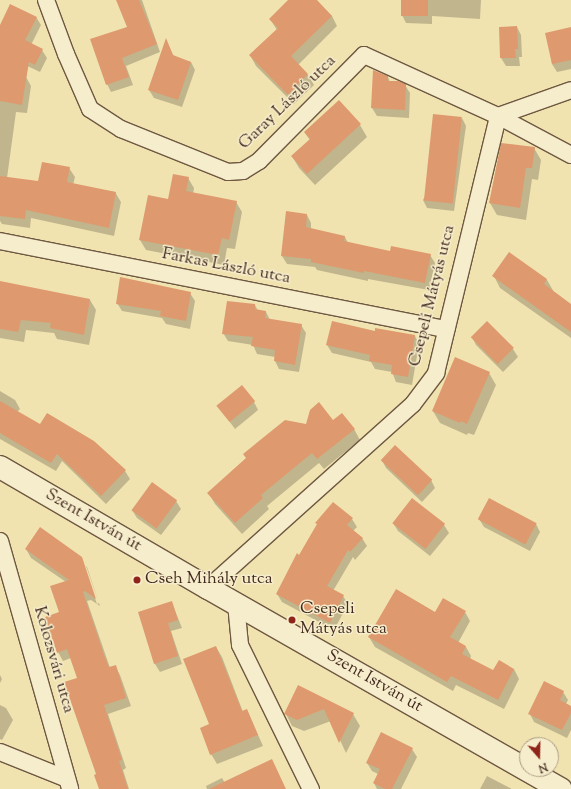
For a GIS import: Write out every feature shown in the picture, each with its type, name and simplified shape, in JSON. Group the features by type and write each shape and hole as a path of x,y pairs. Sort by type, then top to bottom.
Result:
{"street":[{"name":"Garay László utca","path":"46,0 66,54 90,109 121,129 228,172 243,171 259,161 364,55 498,116 571,155"},
{"path":"498,116 571,90"},
{"name":"Csepeli Mátyás utca","path":"208,588 413,404 436,373 498,116"},
{"name":"Farkas László utca","path":"0,241 446,329"},
{"name":"Szent István út","path":"1,470 561,789"},
{"name":"Kolozsvári utca","path":"0,541 69,784"},
{"path":"236,604 240,645 311,789"},
{"path":"0,752 69,784"}],"building":[{"path":"116,0 139,0 157,44 122,58 129,77 106,85 90,39 127,27"},
{"path":"288,0 317,0 332,16 291,56 308,74 288,95 249,55 278,28 269,19"},
{"path":"401,0 428,0 428,16 401,16"},
{"path":"10,4 37,17 25,40 43,49 35,65 29,62 22,105 0,101 0,25"},
{"path":"517,26 518,49 515,49 516,58 500,58 499,27"},
{"path":"571,27 571,60 552,64 545,33"},
{"path":"166,38 173,55 191,62 178,100 148,90"},
{"path":"373,70 388,76 388,81 398,81 406,84 405,110 371,108"},
{"path":"339,100 361,124 307,174 291,156 310,139 304,132"},
{"path":"433,114 462,117 453,204 424,201"},
{"path":"501,143 535,147 532,168 526,168 520,208 489,203"},
{"path":"42,162 70,167 67,182 116,192 109,228 26,210 25,219 0,216 0,176 38,181"},
{"path":"173,174 189,177 186,191 237,201 229,240 222,238 218,255 139,240 148,195 168,199"},
{"path":"286,211 307,214 306,227 345,236 344,241 390,251 391,246 431,254 425,283 364,271 364,273 311,262 311,259 281,256"},
{"path":"509,252 547,279 544,284 571,304 571,332 492,276"},
{"path":"120,277 191,292 186,321 160,316 161,311 116,304"},
{"path":"0,281 90,299 84,335 50,328 51,323 21,320 18,332 0,329"},
{"path":"227,301 255,304 255,309 266,311 265,318 302,324 295,365 274,361 275,350 251,346 253,337 222,334"},
{"path":"332,321 375,331 375,328 415,335 408,377 391,374 392,365 369,361 370,355 326,345"},
{"path":"487,321 514,348 498,364 471,337"},
{"path":"455,357 490,372 467,424 461,421 460,423 432,411"},
{"path":"242,385 255,401 230,422 216,406"},
{"path":"0,401 40,424 47,413 94,441 126,470 101,496 57,454 51,463 0,433"},
{"path":"319,402 333,420 342,413 355,429 317,459 312,453 261,495 263,498 235,523 207,493 246,458 243,454 285,420 306,424 310,410"},
{"path":"395,445 432,480 418,495 381,460"},
{"path":"152,482 177,500 157,529 131,510"},
{"path":"412,498 445,524 425,549 392,523"},
{"path":"489,498 537,523 525,545 478,519"},
{"path":"333,502 353,518 347,525 363,538 350,552 348,550 327,586 344,595 330,623 276,594 297,553 299,555 317,524 315,523"},
{"path":"40,527 82,557 96,599 85,591 83,592 104,655 109,667 116,665 126,698 104,705 122,760 119,761 128,789 99,789 94,775 96,774 64,682 77,678 67,649 57,653 45,617 59,612 50,586 69,580 25,549"},
{"path":"396,589 435,612 443,598 466,611 450,637 466,646 462,654 493,670 499,660 514,669 498,700 451,676 447,682 368,637"},
{"path":"172,601 178,620 168,623 178,656 154,664 138,612"},
{"path":"216,646 242,711 247,709 258,735 210,755 200,728 209,724 183,659"},
{"path":"544,681 564,691 560,700 571,706 571,713 562,730 528,714"},
{"path":"298,685 354,713 339,743 324,709 297,720 284,714"},
{"path":"381,732 413,748 392,789 385,789 373,783 380,769 366,763"},
{"path":"272,759 286,789 209,789"}],"place":[{"name":"Cseh Mihály utca","path":"137,580"},
{"name":"Csepeli Mátyás utca","path":"292,620"}]}
